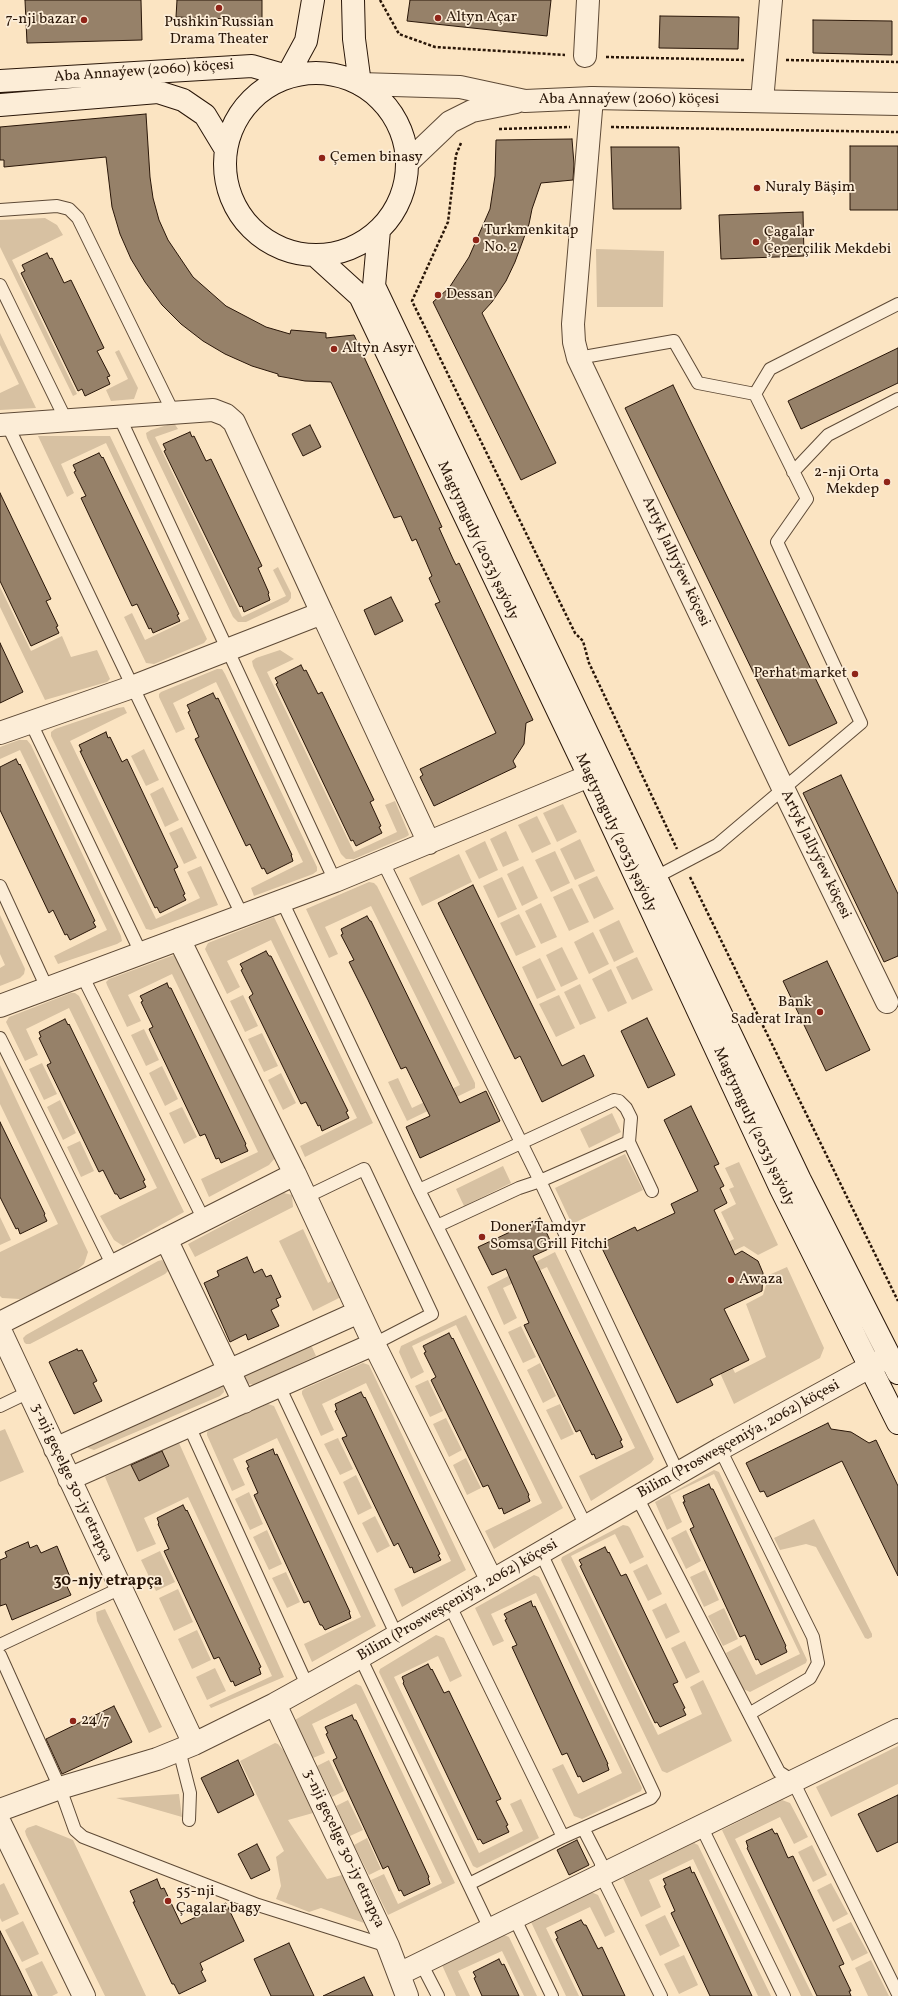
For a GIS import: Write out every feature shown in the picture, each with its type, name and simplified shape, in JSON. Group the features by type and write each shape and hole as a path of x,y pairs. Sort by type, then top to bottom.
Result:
{"street":[{"path":"287,76 306,41 313,0"},
{"path":"353,0 354,39 360,84"},
{"path":"585,56 588,0"},
{"path":"762,101 771,0"},
{"name":"Aba Annaýew (2060) köçesi","path":"0,81 252,66 287,76"},
{"path":"308,72 339,75 360,84 379,97 393,116 404,138 407,163 404,188 395,210 380,230 363,242 344,251 316,256 296,253 270,243 248,225 232,202 225,176 225,148 233,123 247,102 268,85 287,76 308,72"},
{"name":"Aba Annaýew (2060) köçesi","path":"360,84 460,87 525,101 592,98 898,104"},
{"name":"Aba Annaýew (2060) köçesi","path":"0,105 158,92 183,100 205,115 225,148"},
{"name":"Artyk Jallyýew köçesi","path":"592,98 573,324 574,342 578,358 887,1002"},
{"path":"407,163 450,122 472,111 525,101"},
{"name":"Magtymguly (2033) şaýoly","path":"380,230 374,286 800,1180 895,1360"},
{"name":"Magtymguly (2033) şaýoly","path":"316,256 360,296 589,776 781,1188 898,1424"},
{"path":"4,424 213,410 226,415 234,422 429,843"},
{"path":"0,733 132,687 322,613"},
{"path":"0,1006 335,881 589,776"},
{"path":"179,939 295,1174 374,1344 492,1581"},
{"path":"0,1323 295,1174"},
{"path":"166,1239 244,1402"},
{"path":"55,1449 359,1312"},
{"name":"3-nji geçelge 30-jy etrapça","path":"0,1330 121,1588 186,1747"},
{"path":"69,1479 374,1344"},
{"name":"Bilim (Prosweşçeniýa, 2062) köçesi","path":"0,1810 60,1788 157,1760 275,1704 308,1687 450,1606 720,1449 870,1366 895,1360"},
{"name":"3-nji geçelge 30-jy etrapça","path":"275,1704 388,1946 407,1996"},
{"path":"399,1974 898,1730"},
{"path":"0,1823 84,1996"}],"lane":[{"path":"0,210 57,206 69,209 78,218 173,412"},
{"path":"0,285 66,420"},
{"path":"755,394 770,369 898,304"},
{"path":"578,358 674,341 698,383 755,394"},
{"path":"656,877 717,845 861,723 777,542 807,499 755,394"},
{"path":"794,472 828,435 898,399"},
{"path":"119,416 335,881"},
{"path":"4,424 242,915"},
{"path":"30,723 141,953"},
{"path":"383,862 540,1181 678,1473"},
{"path":"0,886 47,988"},
{"path":"282,901 419,1190 586,1526"},
{"path":"82,975 204,1220"},
{"path":"0,1038 113,1266"},
{"path":"419,1190 614,1100 619,1101 626,1108 631,1118 629,1142 652,1192"},
{"path":"437,1226 519,1188 540,1181 629,1142"},
{"path":"306,1197 364,1170 429,1307 432,1314 374,1344"},
{"path":"279,1386 397,1636"},
{"path":"0,1406 29,1392"},
{"path":"189,1426 308,1687"},
{"path":"720,1449 813,1637 818,1663 810,1678 750,1714"},
{"path":"637,1497 779,1772 794,1781 898,1994"},
{"path":"469,1884 563,1837 651,1798 654,1794 541,1552"},
{"path":"0,1645 121,1588"},
{"path":"450,1606 563,1837"},
{"path":"0,1655 60,1788 76,1830 83,1837 258,1905 388,1946"},
{"path":"360,1657 490,1930"},
{"path":"186,1747 190,1793 189,1820"},
{"path":"701,1826 784,1996"},
{"path":"583,1828 600,1863 601,1874 661,1996"},
{"path":"514,1917 552,1996"},
{"path":"421,1963 438,1996"}],"path":[{"path":"380,0 399,34 435,47 585,56 898,62"},
{"path":"494,129 589,126 711,130 898,132"},
{"path":"462,138 456,154 448,222 412,301 575,633 583,641 589,663 683,863 898,1301"}],"shaded area":[{"path":"45,218 57,225 63,235 12,260 77,394 73,396 0,247 0,220"},
{"path":"596,249 664,251 663,307 597,307"},
{"path":"0,333 36,408 0,410 0,393 19,384 0,345"},
{"path":"119,350 138,388 134,399 111,401 106,390 128,379 115,352"},
{"path":"174,423 178,429 155,437 242,617 286,596 273,570 278,567 291,593 291,598 288,602 246,622 238,622 233,617 147,438 146,433 151,430"},
{"path":"38,436 110,436 207,639 204,643 154,664 146,663 124,617 132,613 145,640 189,619 106,443 61,464 74,493 67,497"},
{"path":"0,587 31,651 62,636 71,657 97,650 110,679 107,682 45,700 0,607"},
{"path":"280,650 294,659 267,672 354,852 397,832 385,805 395,801 409,835 354,859 346,859 341,854 253,666 252,661 256,658"},
{"path":"217,669 222,669 225,674 317,867 317,871 313,874 254,896 251,888 303,862 216,682 173,703 185,729 176,733 159,697 161,692"},
{"path":"124,707 127,713 70,741 156,919 200,898 187,872 201,866 218,905 151,930 146,929 51,736 51,732 55,729"},
{"path":"19,740 27,740 31,745 122,941 58,964 54,956 107,930 20,750 0,759 0,747"},
{"path":"144,749 159,780 146,786 131,756"},
{"path":"163,787 179,820 165,827 150,794"},
{"path":"563,804 577,832 557,842 543,813"},
{"path":"537,816 551,844 532,853 518,825"},
{"path":"182,827 197,858 184,864 169,833"},
{"path":"506,831 519,860 503,867 490,839"},
{"path":"580,839 595,871 575,880 560,849"},
{"path":"485,841 498,870 479,879 465,851"},
{"path":"555,851 570,883 551,892 535,860"},
{"path":"459,854 472,882 422,906 409,878"},
{"path":"523,866 538,898 522,906 507,874"},
{"path":"597,876 614,909 594,919 578,885"},
{"path":"502,877 517,909 498,918 483,886"},
{"path":"369,882 374,883 377,886 475,1083 475,1088 407,1121 388,1082 398,1078 412,1108 460,1085 371,906 325,927 338,954 329,958 306,909"},
{"path":"572,888 589,922 569,931 553,897"},
{"path":"541,903 557,937 541,944 525,911"},
{"path":"519,914 536,947 516,956 500,923"},
{"path":"0,915 25,969 24,974 20,978 0,986 0,968 5,965 0,954"},
{"path":"274,917 373,1123 305,1157 300,1146 357,1118 271,940 227,961 240,987 227,994 205,949 208,943"},
{"path":"619,920 634,952 614,962 599,930"},
{"path":"593,932 609,964 589,974 574,942"},
{"path":"562,947 578,979 561,987 546,955"},
{"path":"174,955 179,957 275,1158 269,1165 209,1197 201,1179 258,1152 172,974 128,995 141,1021 127,1027 106,982 109,979"},
{"path":"637,957 653,990 632,1000 616,967"},
{"path":"540,958 556,990 537,999 522,967"},
{"path":"611,969 627,1003 608,1012 592,979"},
{"path":"580,984 596,1018 580,1025 564,992"},
{"path":"71,993 75,993 79,996 184,1212 123,1246 114,1240 100,1216 157,1188 69,1008 26,1029 38,1055 25,1061 6,1022 9,1017"},
{"path":"243,995 258,1026 245,1032 230,1001"},
{"path":"559,995 575,1028 556,1037 539,1004"},
{"path":"144,1029 159,1060 146,1066 131,1035"},
{"path":"262,1033 278,1066 264,1072 248,1039"},
{"path":"42,1063 57,1094 44,1100 29,1069"},
{"path":"0,1065 88,1252 84,1264 73,1274 20,1299 2,1298 0,1296 0,1252 58,1224 0,1104"},
{"path":"162,1066 178,1099 165,1106 149,1073"},
{"path":"281,1073 296,1103 283,1110 268,1080"},
{"path":"60,1100 76,1133 63,1140 47,1107"},
{"path":"182,1107 197,1137 184,1144 169,1113"},
{"path":"612,1113 621,1132 589,1148 580,1129"},
{"path":"80,1141 94,1171 81,1177 67,1147"},
{"path":"625,1154 643,1190 572,1224 555,1188"},
{"path":"739,1162 778,1245 758,1255 744,1246 731,1252 726,1243 734,1239 721,1212 736,1204 729,1189 734,1187 725,1168"},
{"path":"503,1166 511,1183 464,1206 456,1189"},
{"path":"284,1193 292,1195 293,1207 195,1257 188,1244"},
{"path":"0,1217 11,1240 0,1245"},
{"path":"303,1229 328,1283 333,1280 341,1297 313,1311 279,1241"},
{"path":"555,1252 654,1459 651,1463 591,1501 579,1476 635,1448 547,1267 503,1288 517,1318 504,1325 487,1287"},
{"path":"162,1260 168,1266 168,1271 165,1274 30,1344 26,1344 24,1342 23,1338 26,1335"},
{"path":"787,1267 824,1348 820,1358 734,1404 693,1313 704,1309 735,1373 766,1357 746,1304 763,1295 769,1275"},
{"path":"466,1315 563,1508 494,1549 485,1531 542,1503 456,1325 412,1346 424,1372 411,1379 399,1352 401,1346"},
{"path":"521,1326 536,1357 523,1363 508,1332"},
{"path":"294,1346 312,1347 316,1356 254,1385 246,1383 244,1372"},
{"path":"363,1363 369,1365 466,1570 402,1607 394,1589 451,1561 366,1383 322,1404 334,1430 321,1436 302,1394 304,1389"},
{"path":"540,1363 556,1396 543,1403 527,1370"},
{"path":"428,1380 443,1411 430,1417 415,1386"},
{"path":"223,1384 224,1392 220,1396 94,1450 88,1448 88,1444"},
{"path":"268,1404 274,1406 376,1626 312,1662 304,1644 361,1617 277,1438 233,1459 245,1485 232,1491 207,1435 209,1430"},
{"path":"560,1404 574,1434 561,1440 546,1410"},
{"path":"446,1418 462,1450 449,1457 433,1424"},
{"path":"5,1429 24,1472 0,1482 0,1431"},
{"path":"338,1438 353,1469 340,1475 324,1444"},
{"path":"172,1442 179,1443 284,1677 211,1708 209,1705 272,1676 188,1497 144,1518 156,1544 137,1552 105,1477"},
{"path":"466,1458 481,1488 467,1495 453,1465"},
{"path":"714,1470 719,1472 807,1660 806,1663 750,1692 743,1689 726,1653 741,1645 756,1675 800,1654 714,1474 670,1495 682,1522 667,1530 655,1502"},
{"path":"356,1475 372,1508 358,1515 343,1482"},
{"path":"249,1492 263,1524 250,1530 235,1499"},
{"path":"375,1516 390,1546 377,1553 362,1523"},
{"path":"814,1519 872,1634 872,1637 868,1639 865,1638 816,1547 806,1544 780,1550 774,1538"},
{"path":"623,1525 630,1528 644,1557 630,1564 615,1534 571,1556 658,1735 702,1714 690,1687 703,1680 732,1741 667,1773 662,1771 561,1560 562,1557"},
{"path":"267,1530 282,1564 269,1570 253,1537"},
{"path":"686,1530 701,1561 686,1569 671,1538"},
{"path":"160,1551 175,1582 156,1591 141,1560"},
{"path":"647,1564 662,1594 648,1601 633,1571"},
{"path":"705,1570 719,1600 704,1607 690,1577"},
{"path":"286,1572 300,1602 287,1608 272,1578"},
{"path":"534,1575 539,1577 642,1788 641,1791 582,1819 574,1816 552,1769 563,1764 578,1794 622,1773 536,1593 491,1614 504,1641 493,1646 475,1608"},
{"path":"178,1589 193,1622 174,1631 159,1598"},
{"path":"666,1603 680,1632 666,1639 652,1610"},
{"path":"724,1608 738,1639 723,1646 708,1616"},
{"path":"105,1609 162,1727 149,1733 97,1621 96,1612"},
{"path":"197,1630 211,1660 192,1669 178,1639"},
{"path":"436,1635 444,1638 462,1676 450,1682 438,1656 394,1677 479,1853 523,1831 510,1804 521,1799 539,1838 477,1868 473,1866 379,1672 380,1669"},
{"path":"685,1641 700,1672 686,1679 671,1648"},
{"path":"215,1668 226,1691 207,1700 196,1677"},
{"path":"356,1684 361,1686 455,1883 388,1915 371,1880 384,1874 398,1904 442,1883 356,1703 312,1724 325,1753 313,1758 295,1720"},
{"path":"275,1743 278,1744 284,1751 313,1813 288,1820 327,1879 342,1875 364,1923 321,1908 309,1912 276,1899 281,1886 276,1857 284,1851 240,1761"},
{"path":"898,1746 898,1784 831,1817 816,1787"},
{"path":"329,1760 344,1791 332,1797 317,1766"},
{"path":"179,1794 182,1817 116,1798"},
{"path":"348,1800 363,1830 350,1836 336,1806"},
{"path":"782,1800 790,1803 808,1837 794,1844 780,1817 735,1839 813,1996 801,1996 722,1830"},
{"path":"36,1825 73,1840 146,1996 105,1996 26,1835 25,1831 27,1828"},
{"path":"367,1838 381,1869 369,1875 354,1845"},
{"path":"694,1843 698,1845 771,1996 758,1996 693,1859 649,1880 661,1907 641,1917 623,1878"},
{"path":"812,1845 827,1875 813,1882 798,1852"},
{"path":"4,1883 19,1914 2,1922 0,1918 0,1885"},
{"path":"831,1883 848,1914 833,1922 817,1890"},
{"path":"591,1892 598,1895 615,1932 605,1937 590,1907 546,1928 579,1996 566,1996 531,1922"},
{"path":"665,1915 680,1946 660,1956 645,1925"},
{"path":"23,1921 39,1954 22,1962 5,1930"},
{"path":"851,1922 868,1953 852,1961 836,1929"},
{"path":"504,1935 509,1937 537,1996 524,1996 502,1951 458,1971 470,1996 456,1996 442,1965"},
{"path":"684,1955 698,1985 679,1994 664,1964"},
{"path":"871,1960 889,1996 868,1996 855,1968"},
{"path":"42,1961 58,1993 52,1996 38,1996 25,1969"}],"building":[{"name":"7-nji bazar","path":"25,0 141,0 142,40 27,43"},
{"name":"Pushkin Russian Drama Theater","path":"177,0 262,0 262,20 176,17"},
{"path":"410,0 551,0 547,36 407,21"},
{"path":"660,16 739,17 738,49 659,48"},
{"path":"813,20 892,21 892,55 813,53"},
{"path":"146,114 150,177 153,198 159,220 168,240 193,277 226,306 266,327 290,334 291,330 326,333 326,338 354,335 442,527 439,528 453,559 456,565 459,563 533,720 526,723 524,744 513,761 516,767 434,806 420,777 423,775 420,769 496,733 435,604 440,602 429,578 432,576 416,539 412,541 401,516 394,518 331,382 305,381 278,376 278,374 252,366 225,354 203,341 181,324 162,305 145,282 131,259 120,234 112,207 106,157 4,167 4,160 0,160 0,127"},
{"path":"572,139 574,164 573,180 541,183 532,209 529,224 515,262 506,281 492,302 482,313 556,463 521,480 433,302 449,288 469,257 490,209 495,176 496,140"},
{"path":"850,146 898,146 898,210 850,210"},
{"path":"611,147 679,147 681,209 613,209"},
{"path":"803,212 804,256 721,259 719,215"},
{"path":"47,253 50,259 52,258 64,283 71,280 104,348 97,351 110,376 107,377 110,384 85,396 82,389 78,391 21,273 25,271 22,265"},
{"path":"898,348 898,383 801,429 788,401"},
{"path":"673,385 837,723 789,746 625,408"},
{"path":"310,425 321,447 303,456 292,434"},
{"path":"190,432 192,437 194,436 206,461 211,459 262,566 258,568 269,593 270,600 244,612 242,606 240,607 164,451 166,450 163,444"},
{"path":"99,453 102,458 103,457 179,614 177,615 180,621 153,633 151,628 149,629 137,604 132,606 81,498 86,496 74,472 76,471 73,465"},
{"path":"0,493 51,599 46,601 58,626 56,627 59,633 31,646 0,581"},
{"path":"391,597 403,621 375,635 364,610"},
{"path":"0,643 23,692 0,703"},
{"path":"301,665 304,671 306,670 318,694 322,692 374,800 370,802 381,826 379,827 382,833 356,846 353,840 351,841 276,684 278,683 275,678"},
{"path":"213,693 216,699 218,698 292,855 293,861 267,874 264,868 262,869 250,844 246,846 195,739 199,737 188,712 190,711 187,705"},
{"path":"106,732 122,762 127,759 178,867 174,869 185,894 183,895 186,900 160,913 157,907 155,908 80,751 82,751 79,745"},
{"path":"16,759 19,765 20,764 95,921 93,922 96,927 70,940 67,934 65,935 53,910 49,913 0,810 0,767"},
{"path":"841,775 898,894 898,956 884,962 803,793"},
{"path":"473,885 562,1066 584,1055 594,1076 542,1102 520,1056 515,1059 438,903"},
{"path":"367,916 371,921 460,1103 486,1091 500,1121 420,1158 406,1127 430,1116 406,1067 401,1069 349,962 354,960 341,935 343,934 341,929"},
{"path":"266,951 269,956 271,956 348,1111 346,1112 349,1118 322,1131 306,1102 301,1104 249,997 253,994 241,970 243,969 240,964"},
{"path":"827,961 870,1050 826,1071 783,981"},
{"path":"167,983 169,988 171,988 246,1144 245,1145 248,1151 221,1163 219,1158 216,1159 205,1134 200,1136 149,1029 153,1027 141,1002 143,1001 140,996"},
{"path":"647,1018 675,1075 648,1088 621,1031"},
{"path":"65,1019 68,1025 69,1024 145,1180 143,1181 146,1187 120,1199 117,1194 115,1194 103,1170 99,1172 47,1065 51,1063 39,1038 41,1037 39,1032"},
{"path":"691,1106 719,1164 714,1166 724,1186 720,1188 727,1203 714,1210 735,1255 742,1251 758,1261 763,1273 762,1291 724,1309 749,1360 710,1379 713,1385 677,1403 600,1244 635,1227 637,1231 675,1213 671,1204 698,1191 664,1120"},
{"path":"0,1122 47,1221 20,1234 0,1197"},
{"path":"540,1218 553,1247 533,1256 622,1440 620,1441 623,1447 596,1459 594,1454 592,1455 580,1430 576,1432 524,1325 529,1323 506,1269 492,1275 478,1247"},
{"path":"247,1257 254,1273 262,1269 266,1277 271,1275 281,1297 276,1299 279,1306 271,1310 279,1326 248,1340 246,1334 230,1342 204,1283 219,1276 217,1271"},
{"path":"449,1333 452,1339 453,1338 529,1495 530,1501 504,1514 502,1508 499,1509 488,1485 483,1487 431,1380 436,1377 424,1353 426,1352 423,1346"},
{"path":"77,1349 78,1351 82,1350 97,1381 93,1383 102,1401 74,1414 49,1362"},
{"path":"361,1392 364,1398 365,1397 440,1554 438,1555 441,1560 414,1573 398,1543 394,1546 342,1438 347,1436 335,1411 337,1410 335,1404"},
{"path":"828,1423 831,1429 851,1432 869,1443 876,1440 898,1486 898,1576 842,1461 767,1497 764,1491 760,1492 746,1463"},
{"path":"273,1449 275,1455 277,1454 350,1612 351,1618 325,1630 322,1625 320,1625 309,1601 304,1603 254,1495 258,1493 247,1468 249,1467 246,1461"},
{"path":"162,1451 169,1466 139,1481 131,1465"},
{"path":"709,1484 711,1489 713,1489 786,1646 787,1652 761,1665 758,1659 756,1660 745,1635 740,1637 690,1529 694,1527 683,1502 685,1502 683,1496"},
{"path":"183,1505 186,1511 187,1510 261,1667 259,1668 261,1674 235,1686 233,1681 231,1682 219,1657 214,1659 164,1551 169,1549 158,1524 157,1518"},
{"path":"28,1542 30,1548 37,1545 41,1553 57,1546 70,1577 64,1580 71,1595 12,1620 6,1604 0,1606 0,1560 7,1557 5,1552"},
{"path":"605,1547 621,1576 626,1574 678,1682 673,1684 685,1708 683,1709 686,1715 660,1727 657,1722 655,1723 580,1566 582,1565 579,1560"},
{"path":"531,1601 533,1607 535,1606 608,1764 609,1770 583,1782 580,1776 578,1777 567,1753 562,1755 512,1647 517,1645 505,1620 507,1619 504,1614"},
{"path":"428,1664 444,1693 449,1691 501,1799 496,1801 508,1825 506,1826 509,1832 483,1844 480,1839 478,1840 403,1683 402,1677"},
{"path":"114,1706 132,1742 62,1774 46,1739"},
{"path":"352,1715 354,1720 356,1720 429,1877 430,1884 404,1896 401,1890 399,1891 388,1866 383,1869 333,1760 337,1758 326,1734 328,1733 325,1727"},
{"path":"238,1760 254,1795 218,1813 201,1778"},
{"path":"898,1795 898,1842 877,1852 858,1814"},
{"path":"772,1829 775,1834 777,1833 788,1858 793,1856 830,1934 844,1964 839,1966 851,1991 849,1991 851,1996 817,1996 747,1848 746,1841"},
{"path":"577,1840 589,1865 569,1875 557,1850"},
{"path":"257,1844 270,1870 251,1879 238,1854"},
{"path":"690,1867 692,1873 694,1872 752,1996 710,1996 671,1913 675,1911 664,1886 666,1885 663,1879"},
{"path":"157,1879 161,1889 164,1888 181,1924 226,1903 244,1941 200,1963 203,1970 201,1971 206,1981 179,1994 174,1984 172,1984 133,1902 135,1902 130,1891"},
{"path":"581,1920 584,1925 586,1925 598,1949 602,1947 625,1996 583,1996 556,1939 558,1938 555,1932"},
{"path":"0,1931 20,1971 32,1996 0,1996"},
{"path":"289,1943 314,1996 271,1996 254,1959"},
{"path":"499,1959 502,1965 504,1964 519,1996 482,1996 473,1972"},
{"path":"364,1977 373,1996 323,1996"}],"place":[{"name":"Pushkin Russian Drama Theater","path":"219,8"},
{"name":"Altyn Açar","path":"438,18"},
{"name":"7-nji bazar","path":"84,20"},
{"name":"Çemen binasy","path":"322,158"},
{"name":"Nuraly Bäşim","path":"757,188"},
{"name":"Turkmenkitap No. 2","path":"476,240"},
{"name":"Çagalar Çeperçilik Mekdebi","path":"756,242"},
{"name":"Dessan","path":"438,295"},
{"name":"Altyn Asyr","path":"334,349"},
{"name":"2-nji Orta Mekdep","path":"887,482"},
{"name":"Perhat market","path":"855,674"},
{"name":"Bank Saderat Iran","path":"820,1012"},
{"name":"Doner Tamdyr Somsa Grill Fitchi","path":"482,1237"},
{"name":"Awaza","path":"731,1280"},
{"name":"24/7","path":"73,1721"},
{"name":"55-nji Çagalar bagy","path":"168,1901"}],"district":[{"name":"30-njy etrapça","path":"108,1582"}]}
